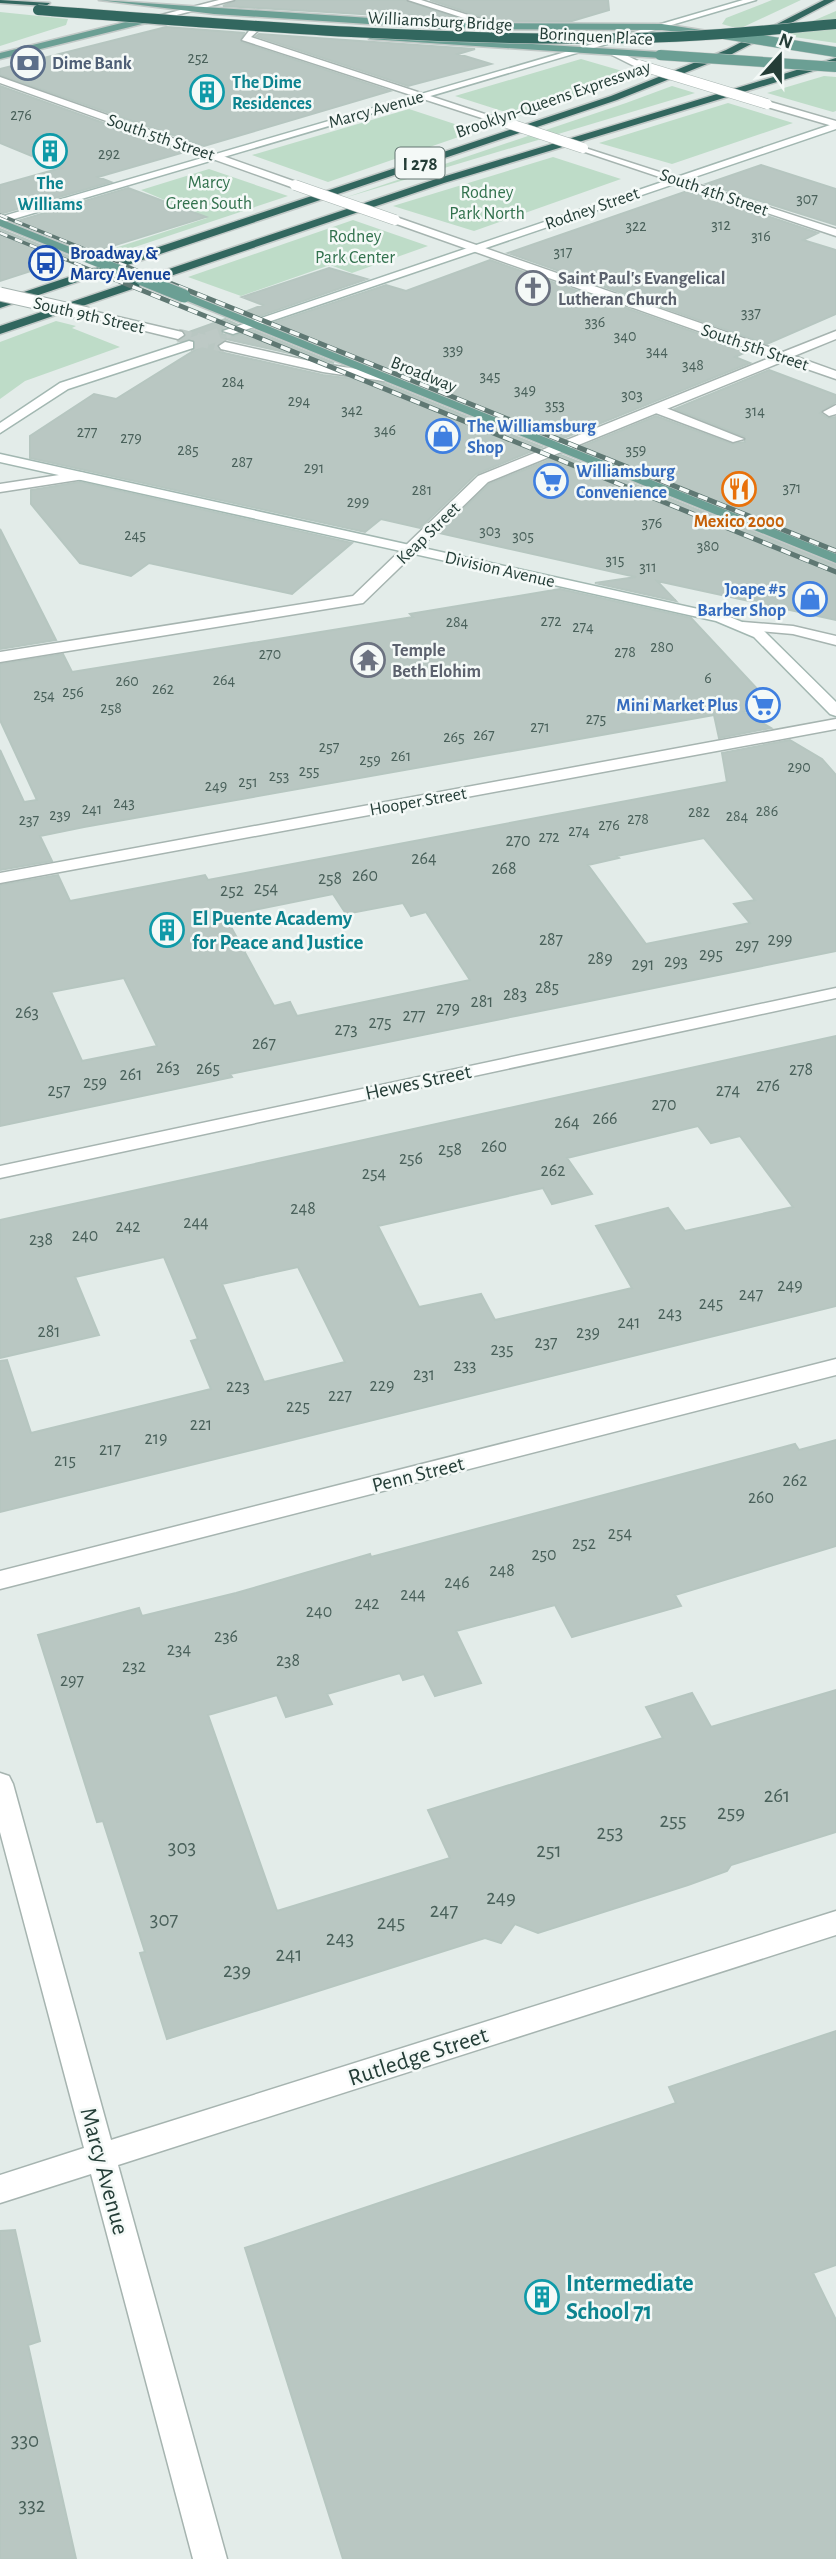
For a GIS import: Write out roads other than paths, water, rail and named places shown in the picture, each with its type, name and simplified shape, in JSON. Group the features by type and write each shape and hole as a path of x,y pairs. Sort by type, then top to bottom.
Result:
{"highway":[{"name":"Williamsburg Bridge","path":"0,0 42,7 488,40 683,37 836,24"},
{"name":"Brooklyn-Queens Expressway","path":"0,304 614,98 729,52 831,0"},
{"name":"Williamsburg Bridge","path":"0,8 42,7 537,33 700,28 836,15"},
{"name":"Brooklyn-Queens Expressway","path":"0,330 419,188 836,61"}],"main road":[{"path":"65,40 101,19 103,11 94,0"},
{"name":"Borinquen Place","path":"103,0 192,9 504,28 663,27 836,52"},
{"name":"Borinquen Place","path":"0,56 146,20 836,67"},
{"path":"638,33 630,41 633,47 660,55"},
{"name":"Broadway","path":"0,221 836,559"}],"street":[{"path":"146,20 230,0"},
{"path":"412,0 504,28"},
{"name":"Marcy Avenue","path":"0,221 752,0"},
{"name":"South 4th Street","path":"255,29 245,38 836,233"},
{"path":"638,33 620,41 615,46 615,53 639,65 836,125"},
{"name":"South 5th Street","path":"0,80 836,376"},
{"name":"Rodney Street","path":"229,331 836,125"},
{"name":"South 9th Street","path":"0,294 178,335"},
{"name":"Keap Street","path":"0,657 358,600 484,479 836,335"},
{"path":"0,429 64,386 189,345"},
{"path":"225,346 323,368 384,377"},
{"path":"657,408 738,439"},
{"name":"Division Avenue","path":"0,458 720,618 743,626 793,630 836,641"},
{"path":"0,488 79,475"},
{"path":"743,626 759,635 836,711"},
{"name":"Hooper Street","path":"0,878 836,724"},
{"name":"Hewes Street","path":"0,1172 836,993"},
{"name":"Penn Street","path":"0,1580 836,1367"},
{"name":"Marcy Avenue","path":"0,1784 210,2559"},
{"name":"Rutledge Street","path":"0,2189 836,1923"}],"tunnel":[{"path":"189,345 229,331"},
{"path":"178,335 225,346"}],"railway":[{"path":"0,215 164,281"},
{"path":"0,233 119,281"},
{"path":"114,279 836,572"},
{"path":"160,279 836,551"}],"place":[{"name":"Dime Bank","path":"28,63"},
{"name":"The Dime Residences","path":"207,92"},
{"name":"The Williams","path":"50,151"},
{"name":"Broadway & Marcy Avenue","path":"46,263"},
{"name":"Saint Paul's Evangelical Lutheran Church","path":"533,288"},
{"name":"The Williamsburg Shop","path":"443,436"},
{"name":"Williamsburg Convenience","path":"551,481"},
{"name":"Mexico 2000","path":"739,489"},
{"name":"Joape #5 Barber Shop","path":"810,599"},
{"name":"Temple Beth Elohim","path":"368,660"},
{"name":"Mini Market Plus","path":"763,705"},
{"name":"El Puente Academy for Peace and Justice","path":"167,930"},
{"name":"Intermediate School 71","path":"542,2297"}],"park label":[{"name":"Marcy Green South","path":"209,192"},
{"name":"Rodney Park North","path":"487,202"},
{"name":"Rodney Park Center","path":"355,246"}]}
